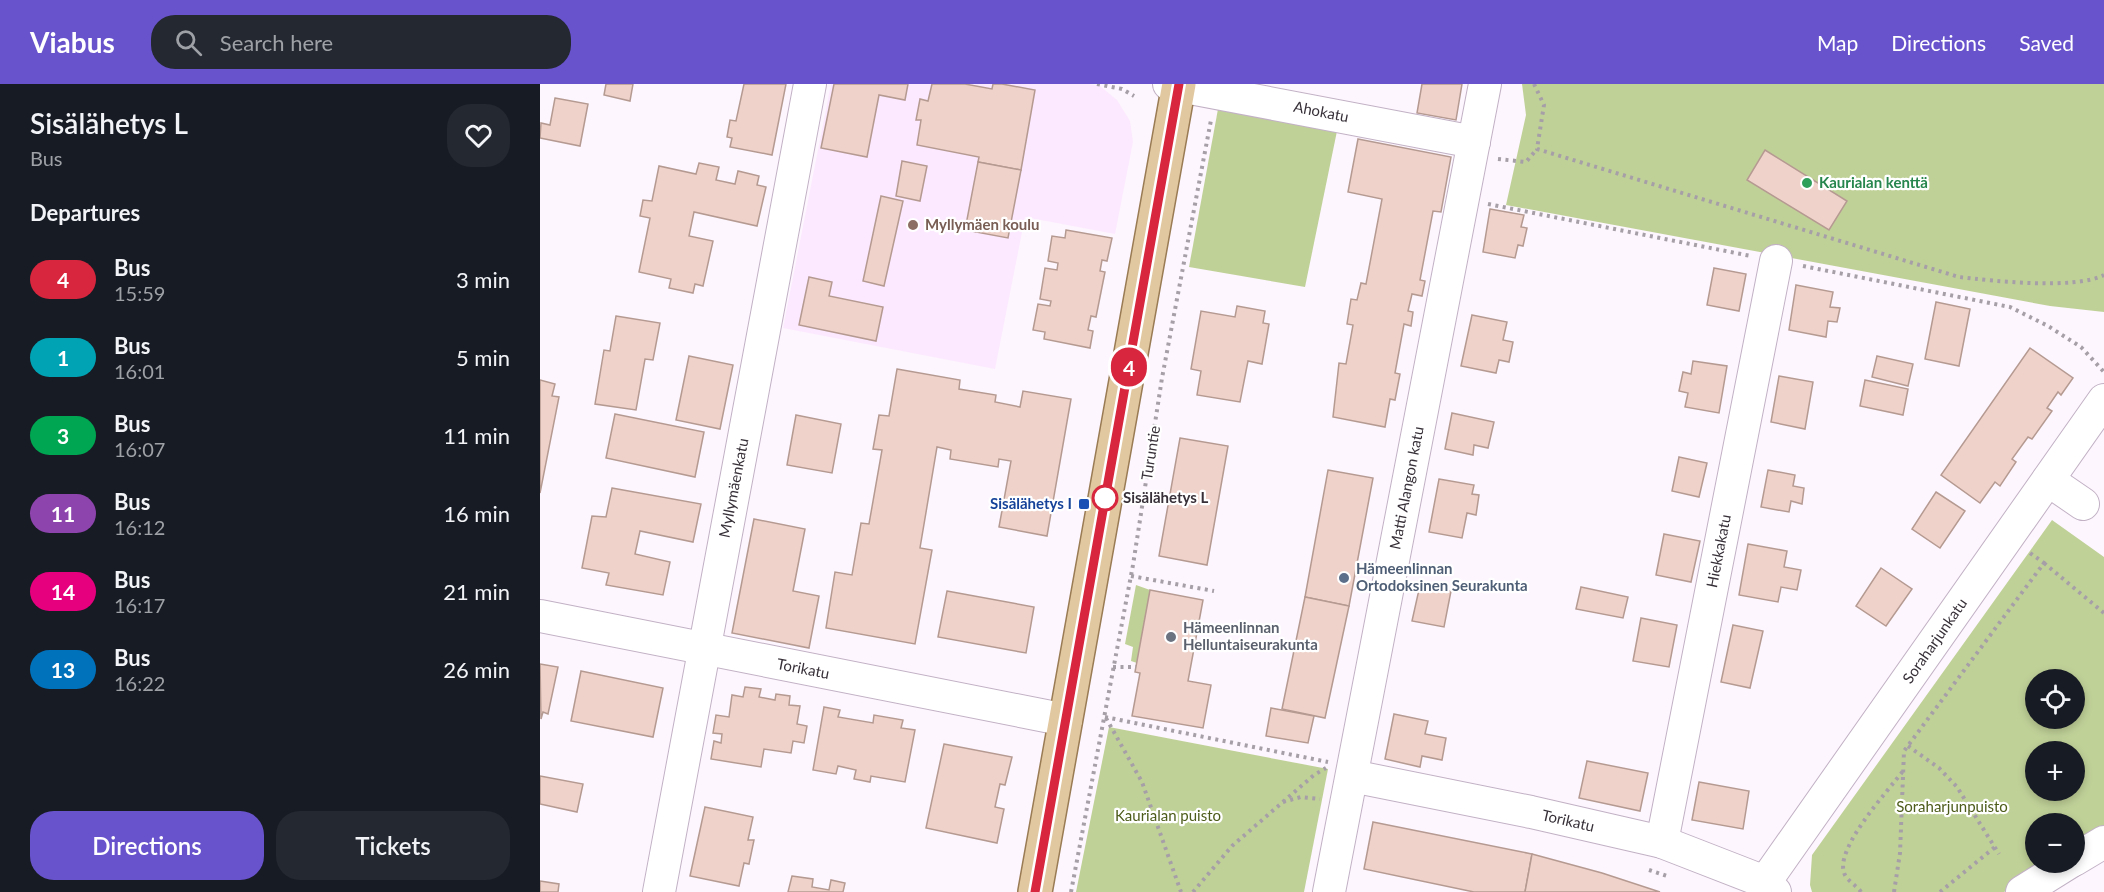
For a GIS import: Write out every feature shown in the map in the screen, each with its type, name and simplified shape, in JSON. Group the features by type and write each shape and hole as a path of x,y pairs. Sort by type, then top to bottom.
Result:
{"main road":[{"path":"1035,892 1176,85"}],"street":[{"name":"Myllymäenkatu","path":"659,892 810,84"},
{"name":"Matti Alangon katu","path":"1329,892 1343,770 1481,149 1485,84"},
{"name":"Ahokatu","path":"1176,85 1217,91 1481,149"},
{"name":"Hiekkakatu","path":"1662,842 1776,261"},
{"name":"Soraharjunkatu","path":"1770,887 2048,480 2098,421"},
{"path":"2048,480 2083,504"},
{"name":"Torikatu","path":"540,616 1066,720"},
{"name":"Torikatu","path":"1343,770 1662,842 1770,887"},
{"path":"2085,853 2104,842"},
{"path":"2022,892 2052,873"}],"path":[{"path":"1097,84 1122,89 1134,96"},
{"path":"1481,149 1508,161 1526,162 1537,149 1544,105 1534,84"},
{"name":"Turuntie","path":"1071,892 1131,576 1162,378 1217,91"},
{"path":"1537,149 1959,276 2014,283 2061,282 2104,275"},
{"path":"2024,549 2102,611 2104,606"},
{"path":"1894,892 1900,854 1904,751 2043,563"},
{"path":"1131,576 1214,591"},
{"path":"1113,667 1136,667"},
{"path":"1105,717 1343,770"},
{"path":"1105,717 1142,782 1181,892"},
{"path":"1908,746 1939,768 1957,788 1999,854"},
{"path":"1193,892 1232,846 1314,775 1343,770"},
{"path":"1861,892 1845,876 1842,862 1847,846 1904,770"},
{"path":"1282,802 1301,797 1327,799"},
{"path":"1940,892 1995,848"}],"shaded area":[{"name":"Myllymäen koulu","path":"831,84 1089,84 1100,86 1117,100 1130,121 1133,142 1115,234 1025,217 995,369 783,328"}],"green space":[{"name":"Kaurialan kenttä","path":"1522,84 2104,84 2104,312 2050,306 1506,205 1526,115"},
{"path":"1218,109 1337,131 1305,287 1189,267"},
{"name":"Soraharjunpuisto","path":"2052,520 2104,557 2104,830 2085,842 2085,813 2025,813 2025,873 2035,873 2004,892 1812,892 1810,885 1812,855"},
{"path":"1136,585 1150,590 1137,663 1131,661 1133,647 1125,644"},
{"name":"Kaurialan puisto","path":"1109,727 1328,769 1304,892 1076,892"}],"building":[{"path":"606,84 633,84 630,101 604,95"},
{"path":"744,84 786,84 772,155 730,147 732,138 727,137 730,120 736,121"},
{"path":"834,84 908,84 905,100 879,95 867,157 821,148"},
{"path":"932,84 965,84 992,89 993,84 1002,84 1035,90 1021,170 978,162 979,157 917,145 921,120 916,120 920,99 928,101"},
{"path":"1422,84 1462,84 1456,120 1417,113"},
{"path":"555,98 588,104 580,146 540,138 541,123 550,125"},
{"path":"1358,139 1451,157 1441,212 1433,211 1420,280 1425,281 1422,296 1412,294 1408,311 1413,312 1411,326 1404,324 1395,373 1400,374 1395,400 1390,399 1385,427 1333,417 1339,363 1346,364 1353,325 1347,324 1351,299 1357,300 1361,283 1366,284 1382,199 1348,192"},
{"path":"1765,150 1847,201 1829,230 1747,180"},
{"path":"902,161 927,166 920,201 896,196"},
{"path":"978,162 1021,170 1008,238 965,230"},
{"path":"699,163 719,167 716,180 735,184 738,171 759,176 757,185 766,187 757,226 694,212 689,236 713,241 703,286 695,284 693,293 669,288 671,279 639,272 650,218 640,216 643,200 652,201 659,166 696,174"},
{"path":"881,196 903,201 884,286 863,281"},
{"path":"1490,209 1524,215 1521,227 1527,228 1523,246 1518,245 1515,258 1483,252"},
{"path":"1066,230 1112,238 1107,261 1102,260 1100,271 1105,272 1096,317 1091,316 1088,330 1093,331 1090,348 1044,339 1045,332 1033,330 1038,304 1050,306 1051,301 1040,299 1045,268 1057,270 1058,263 1048,261 1052,236 1065,238"},
{"path":"1714,268 1746,274 1739,311 1707,305"},
{"path":"809,277 832,282 829,296 883,307 876,341 799,325"},
{"path":"1796,285 1833,292 1830,307 1840,308 1837,322 1828,321 1826,337 1789,330"},
{"path":"1936,302 1970,309 1959,366 1925,359"},
{"path":"1237,306 1265,311 1263,323 1269,324 1262,364 1248,361 1240,402 1197,395 1201,371 1191,369 1201,311 1235,317"},
{"path":"1472,315 1507,322 1503,340 1513,342 1509,362 1499,360 1496,373 1461,366"},
{"path":"616,316 660,323 653,360 645,359 636,410 595,404 604,350 610,351"},
{"path":"2030,348 2073,378 2061,395 2058,392 2047,408 2052,411 2032,439 2028,437 2012,459 2016,462 2000,486 1995,482 1980,503 1941,475"},
{"path":"689,356 733,365 720,429 676,420"},
{"path":"1877,356 1913,364 1908,386 1872,377"},
{"path":"1693,361 1727,366 1719,413 1685,407 1688,393 1679,391 1683,372 1691,374"},
{"path":"897,369 960,380 959,389 996,395 995,402 1020,407 1023,391 1071,399 1047,536 999,527 1011,461 999,459 998,467 950,459 951,450 937,447 920,548 932,550 915,644 826,628 835,572 852,575 861,523 869,524 882,450 873,449 879,415 889,416"},
{"path":"1779,376 1813,382 1805,429 1771,422"},
{"path":"540,380 555,384 552,396 559,397 540,493"},
{"path":"1865,380 1908,389 1903,415 1860,406"},
{"path":"1452,413 1494,422 1488,448 1474,445 1473,455 1445,449"},
{"path":"615,414 704,432 695,477 606,458"},
{"path":"796,415 841,424 832,473 787,465"},
{"path":"1180,438 1228,446 1207,565 1159,556"},
{"path":"1679,457 1707,463 1699,497 1672,491"},
{"path":"1328,470 1373,478 1349,606 1305,597"},
{"path":"1768,470 1795,475 1793,486 1804,488 1802,504 1791,501 1789,512 1761,507"},
{"path":"1439,479 1474,485 1472,494 1479,495 1476,515 1467,513 1462,538 1429,532"},
{"path":"612,488 701,504 693,542 640,531 635,554 670,562 663,595 606,585 609,573 582,568 592,516 606,517"},
{"path":"1936,492 1965,511 1940,548 1912,529"},
{"path":"754,519 805,529 793,591 819,596 809,648 732,633"},
{"path":"1664,534 1700,541 1691,582 1656,575"},
{"path":"1748,544 1787,551 1784,567 1801,570 1797,590 1781,587 1778,602 1739,595"},
{"path":"1881,568 1912,589 1886,626 1856,606"},
{"path":"1420,585 1451,591 1444,627 1412,621"},
{"path":"1581,587 1628,597 1623,618 1576,609"},
{"path":"1150,590 1203,600 1188,681 1211,685 1203,728 1132,716 1140,673 1135,672"},
{"path":"947,591 1034,607 1026,653 938,637"},
{"path":"1305,597 1349,606 1325,718 1282,709"},
{"path":"1641,618 1677,625 1669,667 1633,661"},
{"path":"1733,625 1763,631 1750,688 1721,682"},
{"path":"540,664 558,667 548,714 543,712 541,719"},
{"path":"581,671 663,688 653,737 571,721"},
{"path":"745,687 761,689 759,697 775,700 776,694 790,696 789,705 800,706 797,724 807,726 804,743 793,741 791,753 764,749 761,767 711,759 714,741 721,743 722,734 713,733 716,715 729,717 732,695 743,697"},
{"path":"824,707 840,710 838,717 873,723 874,715 903,720 901,728 915,730 905,782 871,776 870,782 854,779 856,770 838,766 836,774 813,770"},
{"path":"1271,708 1314,716 1308,743 1266,736"},
{"path":"1394,714 1428,721 1425,734 1446,738 1442,760 1422,756 1420,767 1385,759"},
{"path":"944,744 1012,757 1005,785 1000,784 995,807 1004,809 997,843 926,828"},
{"path":"1587,761 1648,773 1640,811 1579,798"},
{"path":"540,776 583,784 577,812 540,804"},
{"path":"1699,782 1749,791 1743,829 1692,820"},
{"path":"705,807 753,817 748,840 754,840 749,864 744,863 739,886 690,876"},
{"path":"1373,822 1532,854 1525,892 1474,892 1364,869"},
{"path":"1532,854 1602,873 1660,892 1525,892"},
{"path":"792,876 813,879 812,887 829,890 831,880 845,883 843,892 788,892"},
{"path":"540,881 559,884 558,892 540,892"}],"bus line":[{"name":"4","path":"1035,892 1179,84"}],"place":[{"name":"Kaurialan kenttä","path":"1807,183"},
{"name":"Myllymäen koulu","path":"913,225"},
{"name":"Sisälähetys L","path":"1105,498"},
{"name":"Sisälähetys I","path":"1084,504"},
{"name":"Hämeenlinnan Ortodoksinen Seurakunta","path":"1344,578"},
{"name":"Hämeenlinnan Helluntaiseurakunta","path":"1171,637"}]}
